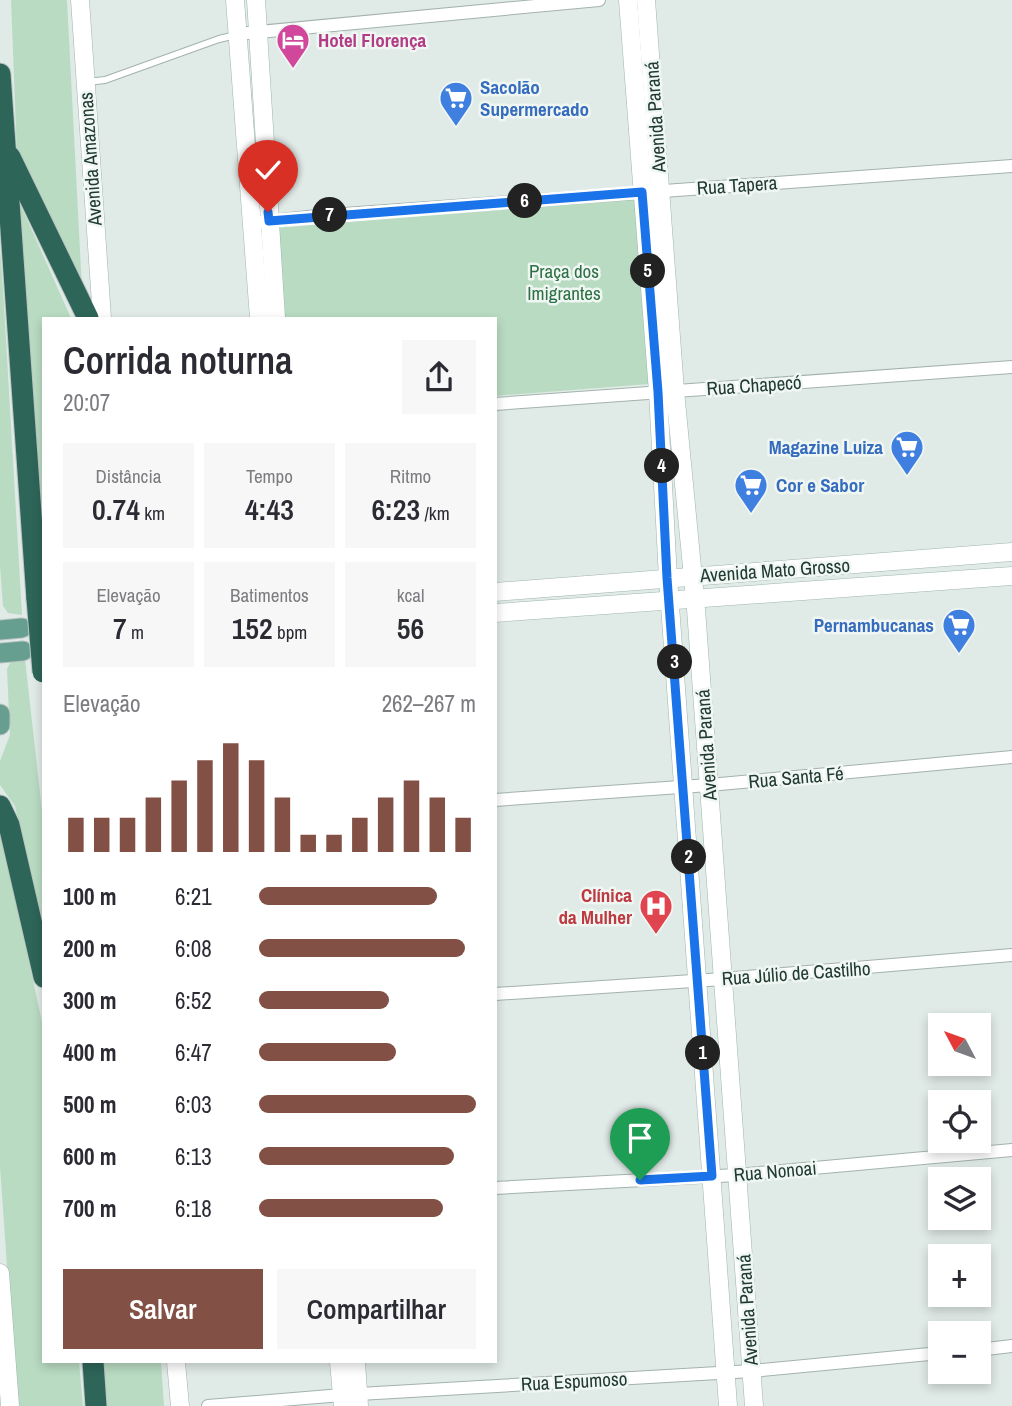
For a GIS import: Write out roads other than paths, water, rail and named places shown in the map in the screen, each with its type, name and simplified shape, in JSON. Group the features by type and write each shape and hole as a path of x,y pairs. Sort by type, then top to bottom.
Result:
{"highway":[{"path":"0,74 42,660"},
{"path":"6,149 88,317"},
{"path":"0,806 9,825 42,968"},
{"path":"93,1363 96,1406"}],"main road":[{"path":"0,630 22,628"},
{"path":"0,653 23,651"},
{"path":"0,714 0,725"}],"street":[{"name":"Avenida Amazonas","path":"80,0 102,317"},
{"path":"234,0 261,222 276,317"},
{"path":"256,0 261,222 259,317"},
{"path":"237,34 599,0"},
{"name":"Avenida Paraná","path":"628,0 642,192 695,598 754,1406"},
{"name":"Avenida Paraná","path":"646,0 661,191 667,578 729,1406"},
{"name":"Rua Tapera","path":"261,222 1012,166"},
{"name":"Rua Chapecó","path":"497,404 1012,367"},
{"name":"Avenida Mato Grosso","path":"497,592 1012,552"},
{"name":"Avenida Mato Grosso","path":"497,612 1012,576"},
{"name":"Rua Santa Fé","path":"497,800 709,785 1012,757"},
{"name":"Rua Júlio de Castilho","path":"497,994 1012,956"},
{"name":"Rua Nonoai","path":"497,1188 737,1175 1012,1150"},
{"path":"0,1273 6,1401"},
{"path":"991,1348 1012,1346"},
{"name":"Rua Espumoso","path":"208,1406 350,1400 752,1371 928,1354"},
{"path":"176,1363 180,1406"},
{"path":"339,1363 350,1400"},
{"path":"350,1400 356,1363"}],"lane":[{"path":"85,82 105,79 237,34"}],"place":[{"name":"Hotel Florença","path":"293,70"},
{"name":"Sacolão Supermercado","path":"456,128"},
{"name":"Magazine Luiza","path":"907,477"},
{"name":"Cor e Sabor","path":"751,515"},
{"name":"Pernambucanas","path":"959,655"},
{"name":"Clínica da Mulher","path":"656,936"}],"park label":[{"name":"Praça dos Imigrantes","path":"564,282"}]}
